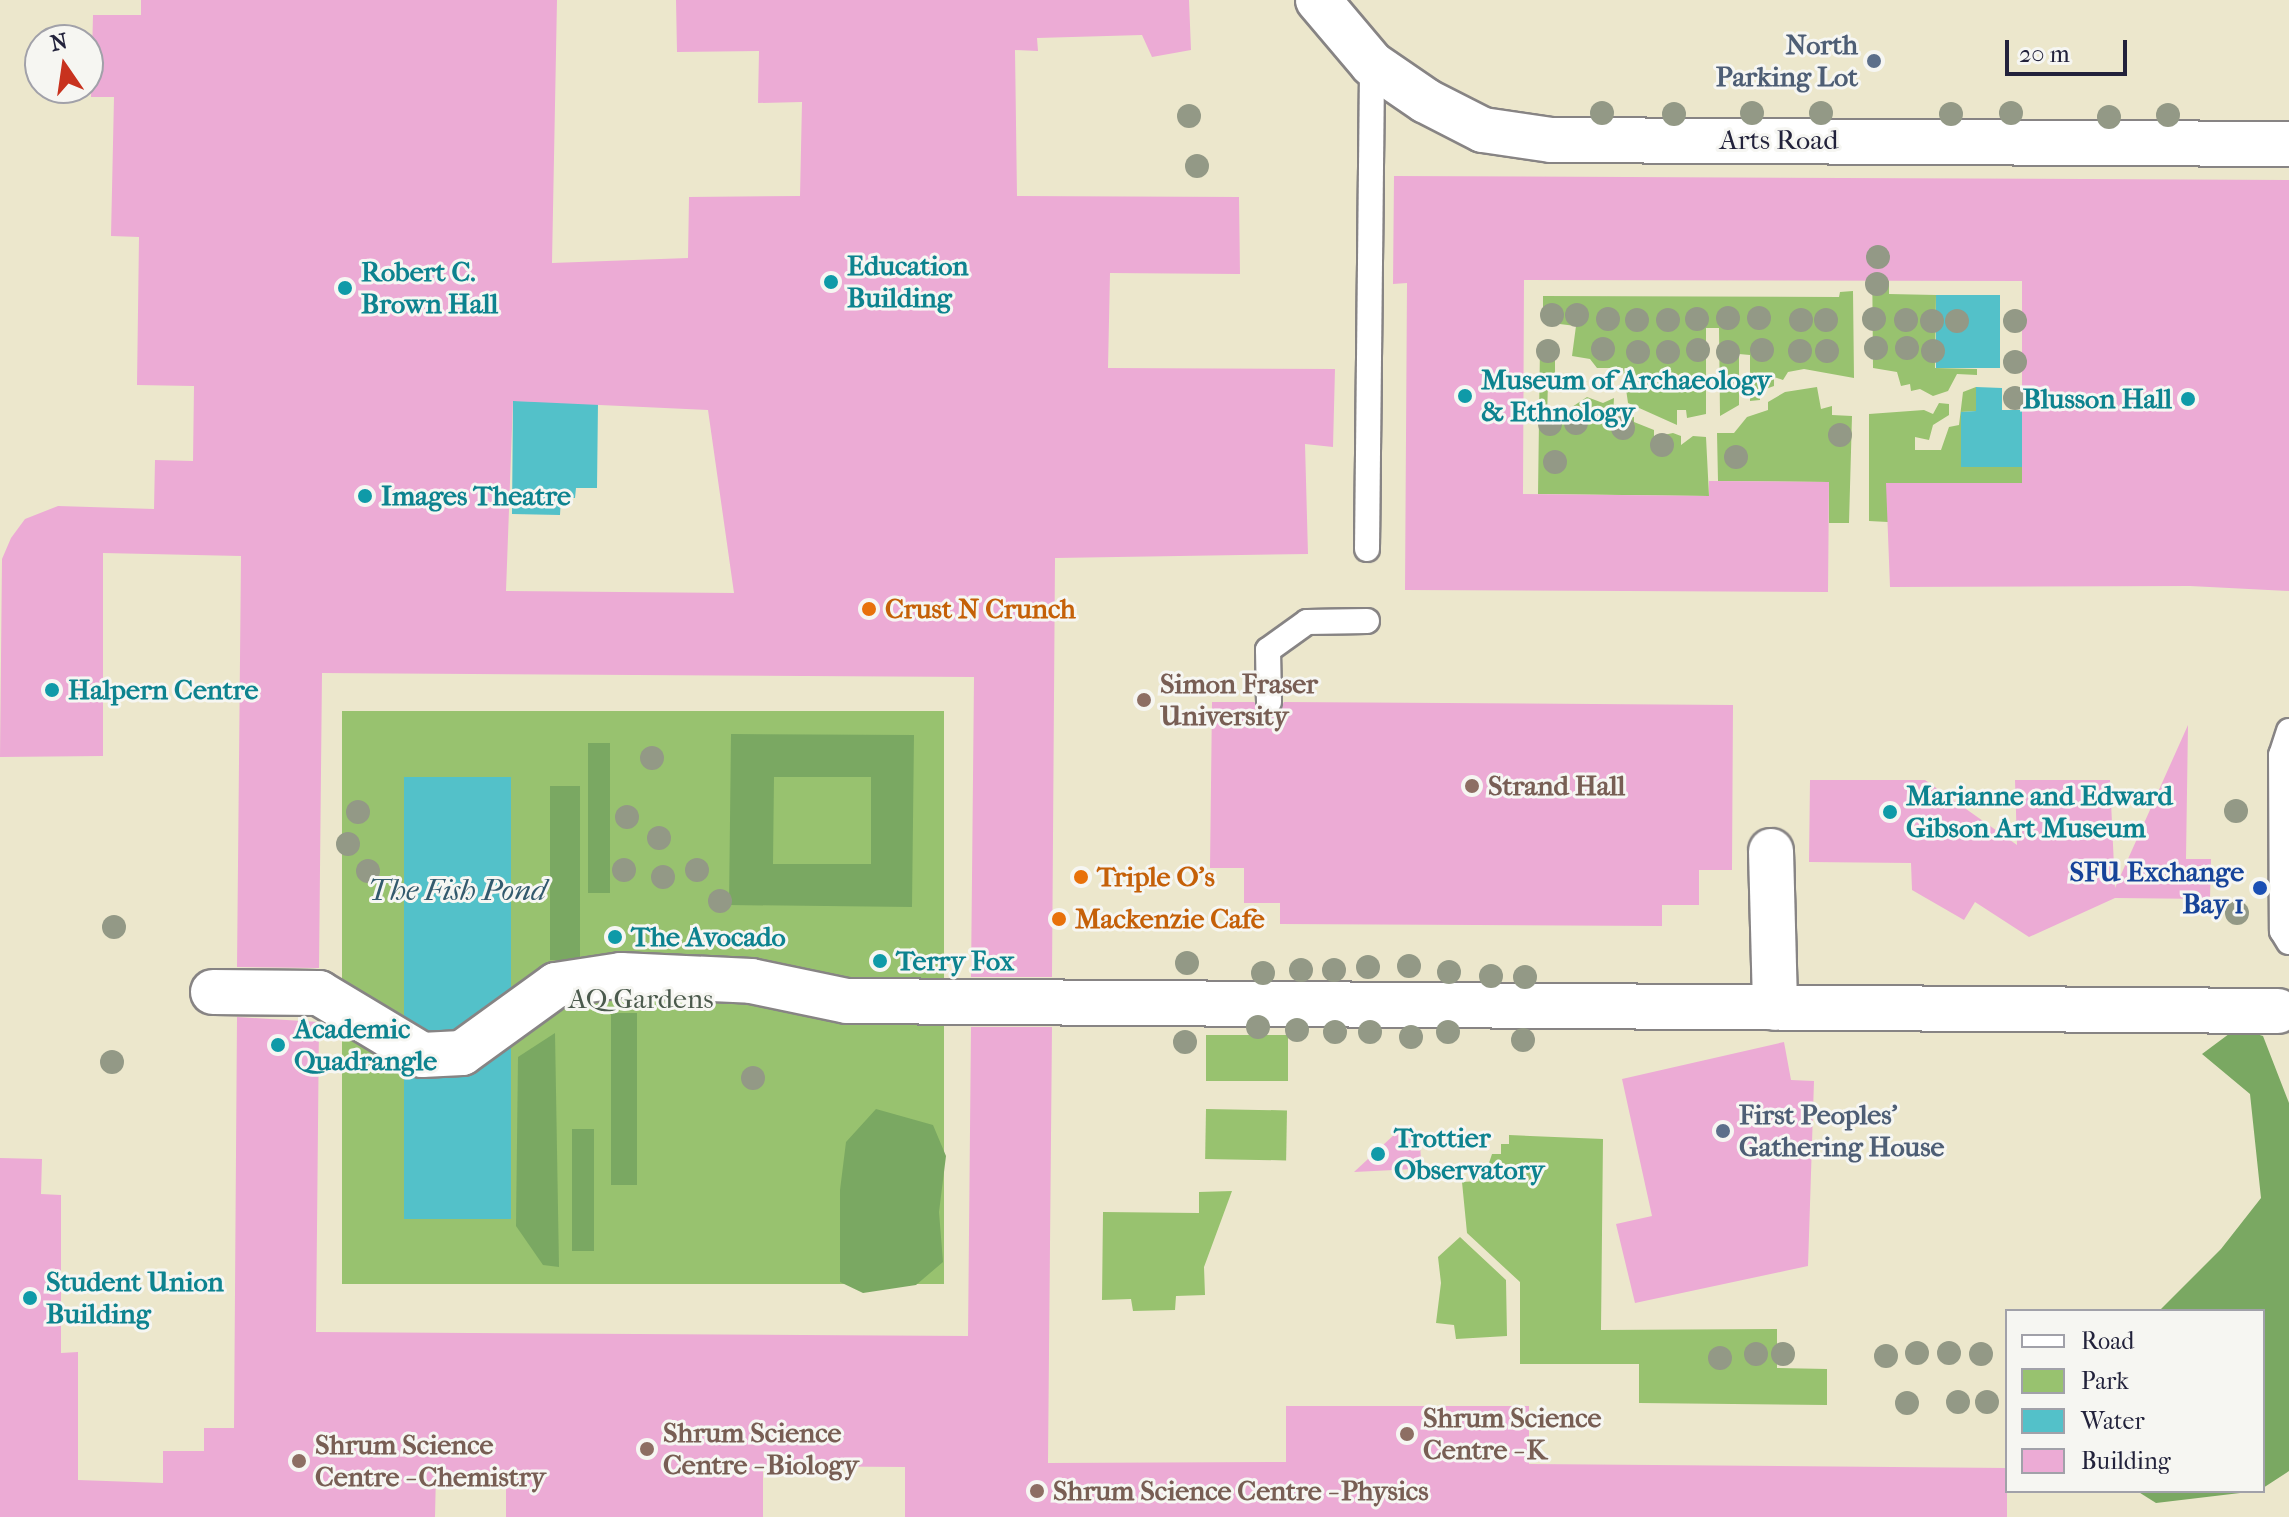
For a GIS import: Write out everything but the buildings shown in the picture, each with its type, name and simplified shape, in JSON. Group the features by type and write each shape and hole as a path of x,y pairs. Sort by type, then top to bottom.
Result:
{"street":[{"name":"Arts Road","path":"1318,0 1372,64 1426,101 1483,130 1551,140 2289,144"},
{"path":"1771,851 1775,1008"},
{"path":"213,992 319,993 422,1055 462,1053 556,985 621,975 751,981 847,1001 2278,1011"}],"lane":[{"path":"1367,549 1372,64"},
{"path":"1269,702 1268,650 1307,622 1367,621"},
{"path":"2289,731 2281,755 2282,931 2289,942"}],"green space":[{"path":"1872,245 1889,245 1889,294 1936,295 1935,368 1977,369 1977,375 1957,374 1948,391 1933,396 1920,389 1911,391 1910,384 1901,386 1897,372 1873,368"},
{"path":"1853,291 1854,378 1804,369 1788,372 1783,380 1774,377 1774,386 1760,391 1760,400 1750,401 1750,355 1739,354 1739,405 1720,416 1719,328 1706,328 1706,414 1687,418 1686,410 1677,410 1677,425 1628,403 1623,368 1597,368 1590,359 1572,356 1576,326 1543,322 1543,296 1839,297 1840,292"},
{"path":"1540,346 1555,346 1555,376 1588,382 1548,383 1547,417 1571,417 1572,407 1587,397 1603,403 1614,398 1613,416 1634,417 1634,422 1654,430 1654,437 1673,433 1681,436 1681,445 1693,436 1706,437 1709,496 1538,494"},
{"path":"1817,387 1821,409 1832,406 1832,415 1852,416 1849,523 1829,523 1829,482 1718,481 1717,433 1734,433 1747,417 1768,410 1768,402 1785,392"},
{"path":"1976,387 1976,411 1961,412 2032,467 2031,483 1889,483 1888,522 1869,521 1869,414 1924,410 1933,414 1939,403 1949,404 1949,415 1933,425 1929,440 1915,437 1915,450 1941,450 1949,427 1959,425 1963,392"},
{"name":"AQ Gardens","path":"342,711 944,711 944,1284 342,1284"},
{"path":"731,734 914,735 912,907 729,905","holes":["774,777 871,777 871,864 773,864"]},
{"path":"588,743 610,743 610,893 588,893"},
{"path":"550,786 580,786 580,960 550,960"},
{"path":"611,1013 637,1013 637,1185 611,1185"},
{"path":"2237,1028 2263,1036 2289,1103 2289,1471 2265,1487 2265,1309 2161,1309 2221,1249 2261,1198 2250,1094 2202,1054"},
{"path":"555,1033 559,1267 543,1265 516,1226 518,1057"},
{"path":"1206,1035 1288,1035 1288,1081 1206,1081"},
{"path":"876,1109 933,1125 946,1156 939,1212 943,1262 916,1285 863,1293 840,1282 840,1190 846,1142"},
{"path":"1206,1109 1287,1110 1286,1160 1205,1159"},
{"path":"572,1129 594,1129 594,1251 572,1251"},
{"path":"1509,1135 1603,1139 1601,1330 1777,1329 1777,1368 1827,1369 1827,1405 1639,1403 1639,1364 1520,1364 1520,1282 1467,1233 1462,1182 1478,1181 1478,1172 1486,1172 1492,1154 1501,1154 1501,1144 1509,1144"},
{"path":"1232,1191 1204,1267 1205,1295 1176,1296 1175,1310 1133,1311 1131,1299 1102,1300 1103,1212 1199,1213 1199,1192"},
{"path":"1460,1237 1506,1280 1507,1336 1456,1339 1454,1325 1436,1323 1441,1283 1438,1257"},
{"path":"2140,1493 2240,1493 2156,1503"}],"water":[{"path":"1936,295 2000,295 2000,368 1936,368"},
{"path":"1976,387 2002,388 2002,410 2032,410 2032,467 1961,467 1961,412 1976,411"},
{"path":"513,401 598,402 597,488 576,488 575,498 561,498 560,515 512,514"},
{"name":"The Fish Pond","path":"404,777 511,777 511,1219 404,1219"}],"place":[{"name":"North Parking Lot","path":"1874,61"},
{"name":"Education Building","path":"831,282"},
{"name":"Robert C. Brown Hall","path":"345,288"},
{"name":"Museum of Archaeology & Ethnology","path":"1465,396"},
{"name":"Blusson Hall","path":"2188,399"},
{"name":"Images Theatre","path":"365,496"},
{"name":"Crust N Crunch","path":"869,609"},
{"name":"Halpern Centre","path":"52,690"},
{"name":"Simon Fraser University","path":"1144,700"},
{"name":"Strand Hall","path":"1472,786"},
{"name":"Marianne and Edward Gibson Art Museum","path":"1890,812"},
{"name":"Triple O's","path":"1081,877"},
{"name":"SFU Exchange Bay 1","path":"2260,888"},
{"name":"Mackenzie Cafe","path":"1059,919"},
{"name":"The Avocado","path":"615,937"},
{"name":"Terry Fox","path":"880,961"},
{"name":"Academic Quadrangle","path":"278,1045"},
{"name":"First Peoples' Gathering House","path":"1723,1131"},
{"name":"Trottier Observatory","path":"1378,1154"},
{"name":"Student Union Building","path":"30,1298"},
{"name":"Shrum Science Centre - K","path":"1407,1434"},
{"name":"Shrum Science Centre - Biology","path":"647,1449"},
{"name":"Shrum Science Centre - Chemistry","path":"299,1461"},
{"name":"Shrum Science Centre - Physics","path":"1037,1491"}]}
